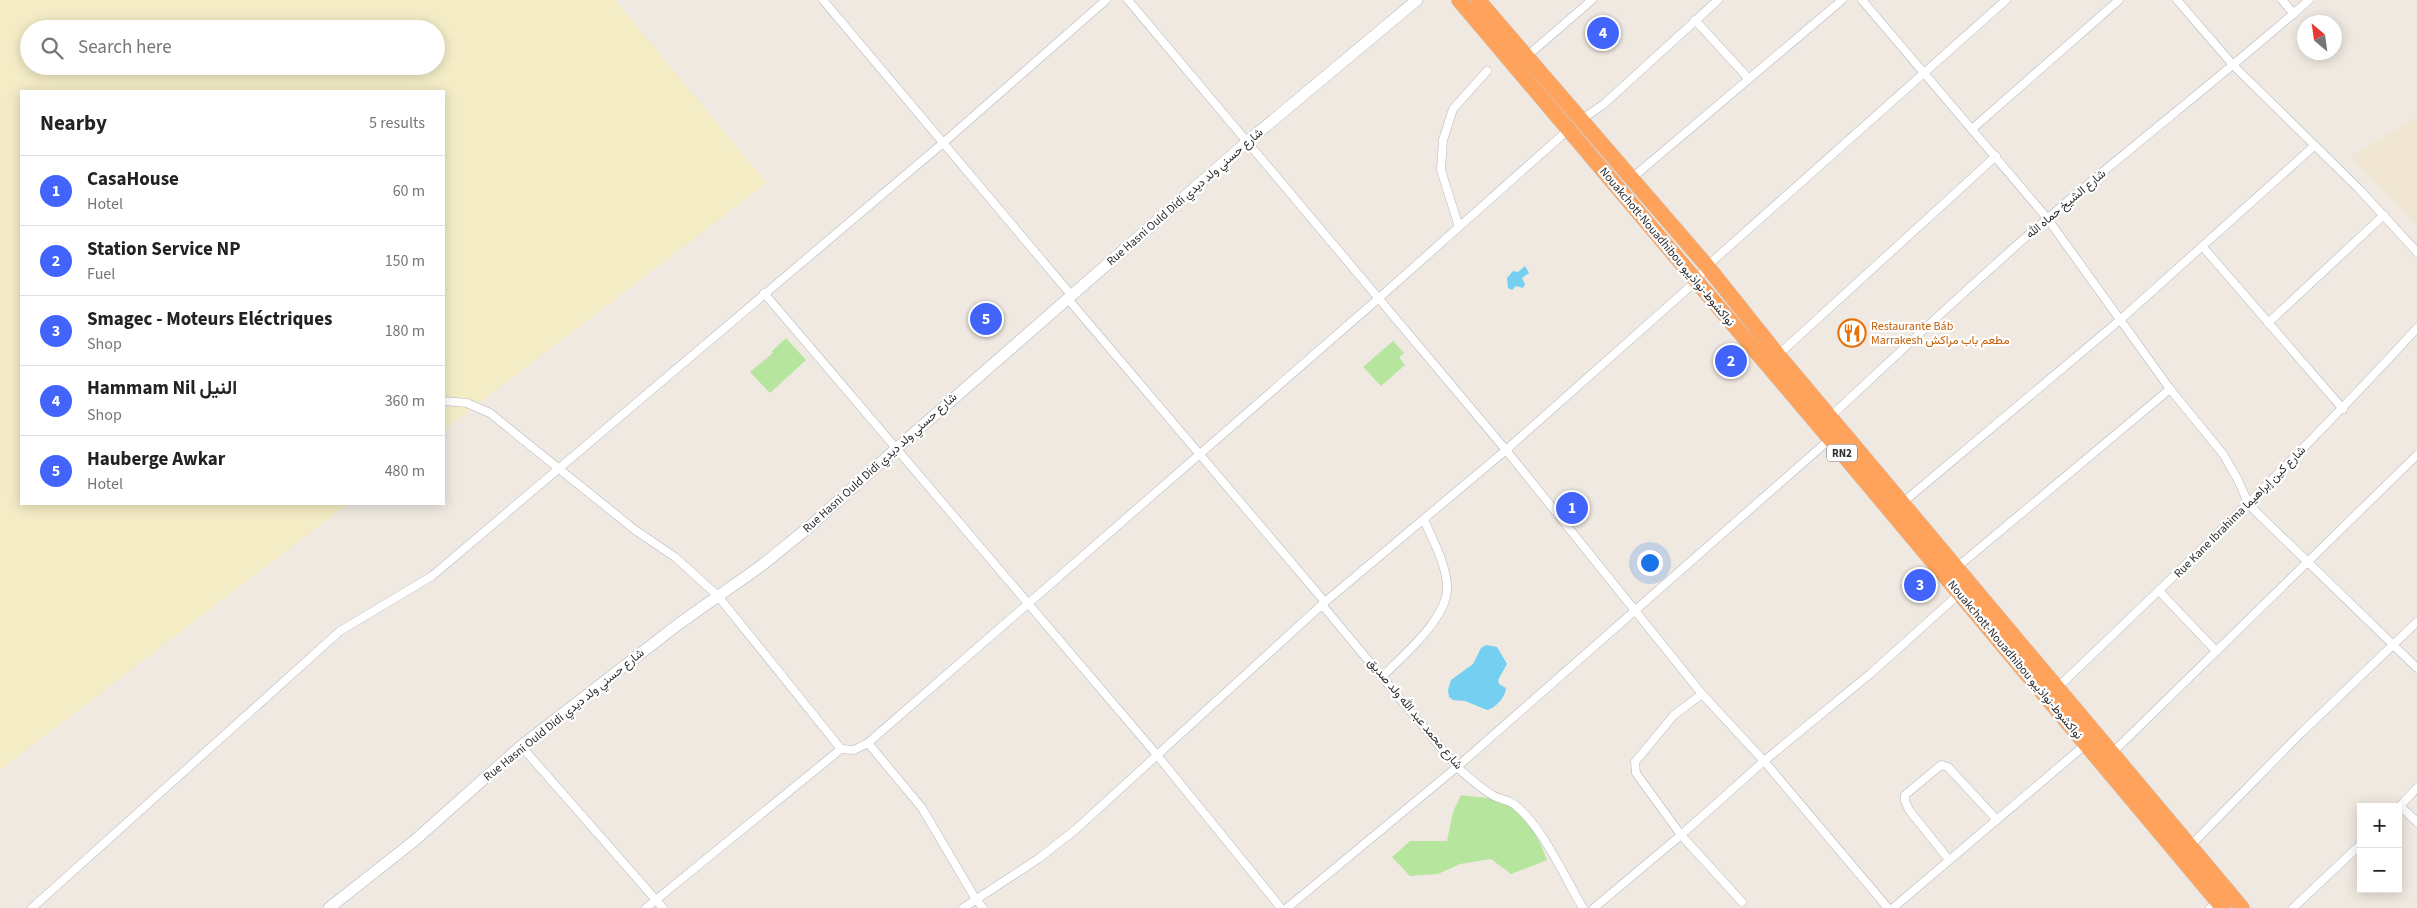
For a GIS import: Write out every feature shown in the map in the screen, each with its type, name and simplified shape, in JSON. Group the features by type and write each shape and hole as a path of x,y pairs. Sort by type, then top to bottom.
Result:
{"highway":[{"name":"Nouakchott-Nouadhibou نواكشوط-نواذيبو","path":"1458,0 1830,439 2217,906"},
{"name":"Nouakchott-Nouadhibou نواكشوط-نواذيبو","path":"1478,0 1707,266 1901,504 2242,908"}],"street":[{"name":"شارع محمد عبد الله ولد صديق","path":"823,0 944,143 1457,767 1479,786 1494,796 1513,803 1524,813 1535,827 1584,908"},
{"path":"32,908 340,631 432,576 764,293 944,143 1106,0"},
{"path":"1128,0 1506,450 1702,694 1764,761 1888,908"},
{"name":"Rue Hasni Ould Didi شارع حسني ولد ديدي","path":"332,907 414,841 521,746 680,623 761,566 809,527 896,448 1248,142 1417,0"},
{"path":"1527,56 1592,0"},
{"path":"1581,120 1604,104 1718,0"},
{"path":"1632,178 1842,0"},
{"path":"1862,0 2047,218 2170,389 2223,454 2238,480 2249,505 2417,668"},
{"path":"962,908 1038,859 1074,830 1324,604 1506,450 1696,281 1707,266 2006,0"},
{"path":"1972,129 2120,0"},
{"path":"2177,0 2234,66 2384,215 2417,252"},
{"path":"2282,0 2294,14"},
{"name":"شارع الشيخ حماه الله","path":"1830,417 2047,218 2150,132 2234,66 2310,0"},
{"path":"1695,20 1749,79"},
{"path":"1459,227 1442,170 1443,140 1453,108 1488,71"},
{"path":"646,908 841,749 854,750 868,743 1379,298 1568,130"},
{"path":"1901,504 2120,320 2314,146"},
{"path":"1778,355 1996,156"},
{"path":"2268,324 2384,215"},
{"path":"2202,248 2343,410"},
{"path":"764,293 1157,755 1281,908"},
{"name":"Rue Kane Ibrahima شارع كين إبراهيما","path":"2057,688 2249,505 2343,410 2417,328"},
{"path":"1956,568 2170,389"},
{"path":"445,401 467,403 490,413 635,530 675,557 718,596 841,749"},
{"path":"1286,908 1457,767 1830,439"},
{"path":"2111,754 2417,455"},
{"path":"1383,676 1426,631 1445,604 1448,586 1444,566 1424,520"},
{"path":"2159,591 2216,651"},
{"path":"1594,908 1681,835 1764,761 1870,674 1959,594"},
{"path":"2190,847 2300,734 2417,622"},
{"path":"1702,694 1674,715 1635,762 1636,773 1681,835 1742,902"},
{"path":"868,743 922,808 975,898 983,908"},
{"path":"1893,908 2085,745"},
{"path":"521,746 663,908"},
{"path":"1949,860 1909,810 1905,801 1906,795 1934,770 1941,765 1948,767 1996,820"},
{"path":"2402,804 2417,788"},
{"path":"2402,810 2417,822"},
{"path":"2293,908 2357,848"}],"shaded area":[{"path":"2417,117 2417,226 2351,157"}],"green space":[{"path":"786,338 806,360 770,393 750,372 773,353 772,351"},
{"path":"1393,341 1404,353 1399,357 1405,365 1381,386 1363,367"},
{"path":"1461,795 1500,801 1517,811 1535,833 1547,860 1511,874 1491,859 1460,864 1438,874 1410,876 1392,857 1410,841 1447,841 1453,812"}],"sand":[{"path":"0,0 615,0 767,183 445,429 445,90 20,90 20,505 347,505 0,770"}],"water":[{"path":"1525,266 1529,273 1522,278 1525,284 1523,288 1516,286 1512,290 1508,288 1507,278 1513,271 1518,272"},
{"path":"1486,645 1497,647 1507,664 1498,680 1499,684 1506,688 1506,691 1497,705 1487,710 1465,701 1453,700 1449,697 1448,690 1451,680 1473,664 1481,648"}],"place":[{"name":"Hammam Nil النيل","path":"1603,33"},
{"name":"Hauberge Awkar","path":"986,319"},
{"name":"Restaurante Báb Marrakesh مطعم باب مراكش","path":"1852,333"},
{"name":"Station Service NP","path":"1731,361"},
{"name":"CasaHouse","path":"1572,508"},
{"name":"Smagec - Moteurs Eléctriques","path":"1920,585"}]}
